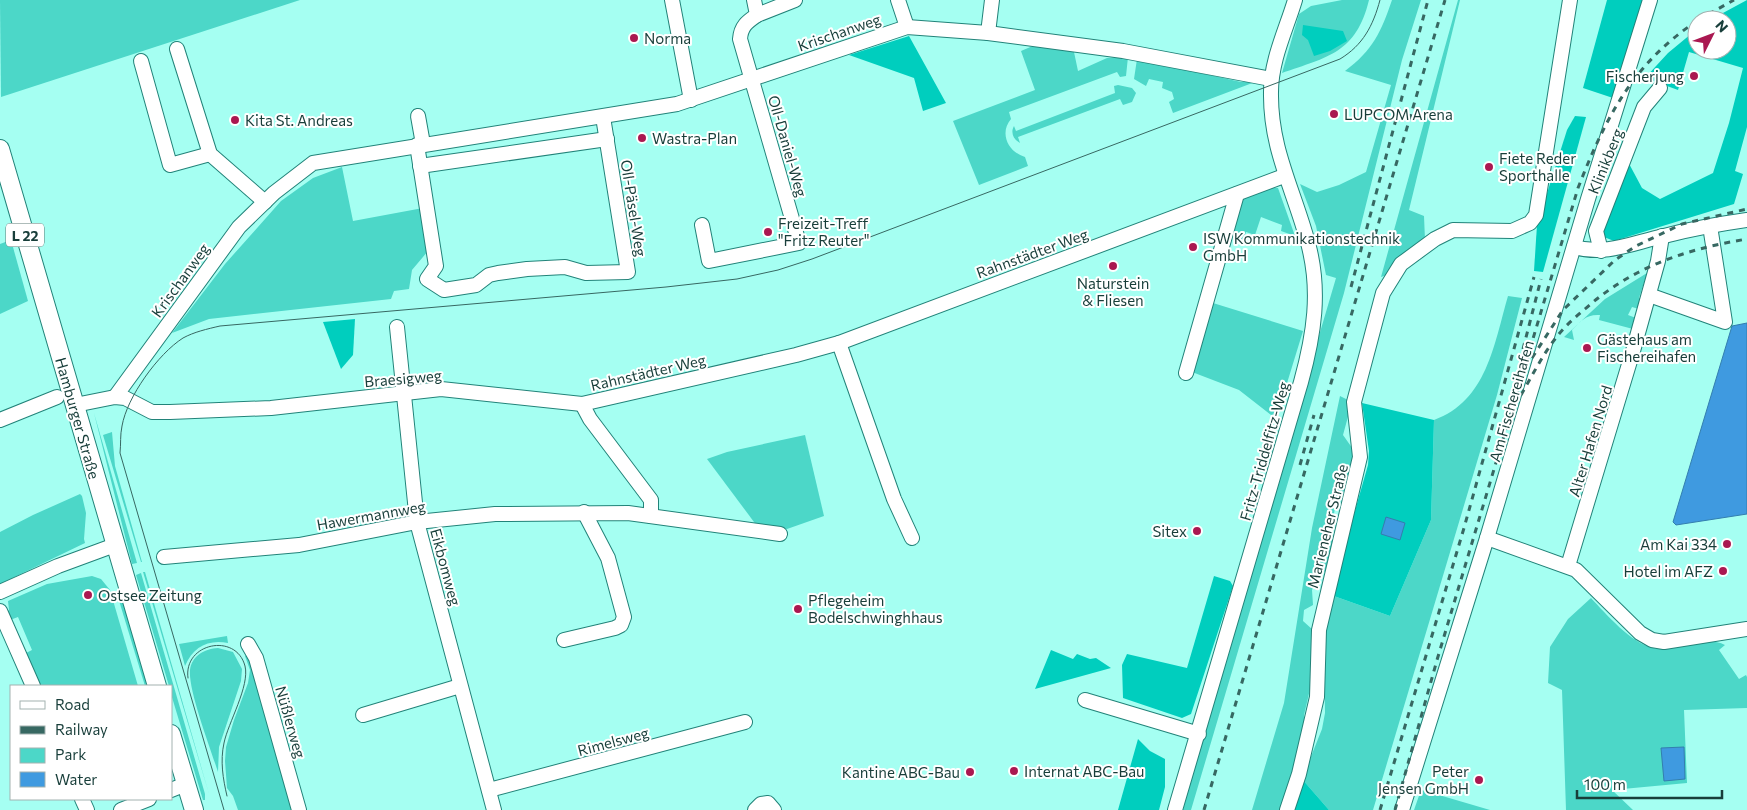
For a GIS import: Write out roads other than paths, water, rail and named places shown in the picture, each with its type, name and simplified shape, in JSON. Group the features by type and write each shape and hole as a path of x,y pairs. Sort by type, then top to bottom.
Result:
{"main road":[{"name":"Hamburger Straße","path":"0,149 157,685"},
{"path":"172,741 179,787 194,810"}],"street":[{"path":"672,0 690,100"},
{"path":"754,0 757,16 795,0"},
{"path":"898,0 907,27"},
{"path":"988,33 992,0"},
{"name":"Fritz-Triddelfitz-Weg","path":"1175,810 1199,734 1301,382 1315,318 1316,292 1310,251 1284,176 1274,135 1271,79 1295,0"},
{"name":"Marieneher Straße","path":"1287,810 1299,774 1317,697 1318,630 1360,457 1354,402 1383,292 1401,264 1435,239 1452,230 1512,231 1530,223 1536,215 1570,0"},
{"name":"Am Fischereihafen","path":"1402,810 1487,538 1650,0"},
{"name":"Oll-Daniel-Weg","path":"702,225 709,261 799,243 740,39 745,23 757,16"},
{"name":"Krischanweg","path":"115,397 239,227 319,155 420,144 602,117 690,100 907,27 988,33 1123,51 1271,79"},
{"path":"177,49 210,154 265,202"},
{"path":"141,61 170,165 210,154"},
{"name":"Klinikberg","path":"1601,251 1596,231 1644,107 1660,88"},
{"path":"418,116 420,166 607,138"},
{"name":"Oll-Päsel-Weg","path":"420,166 436,266 427,279 444,290 476,285 489,275 527,270 565,267 586,273 628,272 602,117"},
{"name":"Rahnstädter Weg","path":"582,404 796,355 839,343 1284,176"},
{"path":"1186,373 1237,194"},
{"path":"1574,247 1601,251 1616,250 1662,236 1747,220"},
{"path":"1649,295 1725,322 1710,226"},
{"name":"Alter Hafen Nord","path":"1568,566 1605,449 1649,295 1662,236"},
{"name":"Eikbomweg","path":"397,326 417,522 494,810"},
{"path":"839,343 894,499 912,538"},
{"name":"Braesigweg","path":"115,397 125,398 152,412 271,408 441,389 582,404"},
{"path":"0,420 57,397"},
{"path":"75,405 115,397"},
{"path":"582,404 590,419 651,500 651,516"},
{"path":"564,640 615,628 622,625 624,617 608,558 584,512"},
{"name":"Hawermannweg","path":"164,558 299,545 417,522 495,514 584,512 651,516 780,534"},
{"path":"1487,538 1568,566 1588,579 1630,623 1652,640 1664,642 1747,629"},
{"path":"0,592 58,566 115,545"},
{"path":"1,612 33,685"},
{"name":"Nüßlerweg","path":"248,644 256,658 299,810"},
{"path":"363,715 460,686"},
{"path":"1085,700 1199,734"},
{"name":"Rimelsweg","path":"489,790 745,722"},
{"path":"121,810 146,800"},
{"path":"756,810 761,804 768,803 774,810"}],"water":[{"path":"1747,323 1747,514 1676,525 1673,522 1732,326"},
{"path":"1386,517 1405,523 1400,540 1381,534"},
{"path":"1684,747 1685,779 1664,781 1661,748"}],"tram line":[{"path":"224,810 120,453 121,429 130,402 154,365 173,345 196,332 220,326 666,287 737,279 778,270 812,259 1340,59 1355,48 1366,34 1380,0"},
{"path":"188,678 189,666 194,657 201,650 211,646 222,646 232,649 240,655 245,666 246,674 242,694 226,735 222,756 222,770 227,796"}],"railway":[{"path":"1351,287 1428,0"},
{"path":"1204,810 1445,0"},
{"path":"1716,10 1734,0"},
{"path":"1395,810 1437,660 1578,188 1599,139 1624,94 1655,55 1687,28"},
{"path":"1532,358 1563,310 1615,260 1636,246 1682,224 1747,209"},
{"path":"1521,395 1541,359 1558,335 1603,294 1641,271 1681,254 1747,239"},
{"path":"1380,810 1464,528 1534,277"},
{"path":"1523,349 1541,279"},
{"path":"1300,465 1314,415"}],"place":[{"name":"Norma","path":"634,38"},
{"name":"Fischerjung","path":"1694,76"},
{"name":"LUPCOM Arena","path":"1334,114"},
{"name":"Kita St. Andreas","path":"235,120"},
{"name":"Wastra-Plan","path":"642,138"},
{"name":"Fiete Reder Sporthalle","path":"1489,167"},
{"name":"Freizeit-Treff \"Fritz Reuter\"","path":"768,232"},
{"name":"ISW Kommunikationstechnik GmbH","path":"1193,247"},
{"name":"Naturstein & Fliesen","path":"1113,266"},
{"name":"Gästehaus am Fischereihafen","path":"1587,348"},
{"name":"Sitex","path":"1197,531"},
{"name":"Am Kai 334","path":"1727,544"},
{"name":"Hotel im AFZ","path":"1723,571"},
{"name":"Ostsee Zeitung","path":"88,595"},
{"name":"Pflegeheim Bodelschwinghhaus","path":"798,609"},
{"name":"Internat ABC-Bau","path":"1014,771"},
{"name":"Kantine ABC-Bau","path":"970,772"},
{"name":"Peter Jensen GmbH","path":"1479,780"}]}
